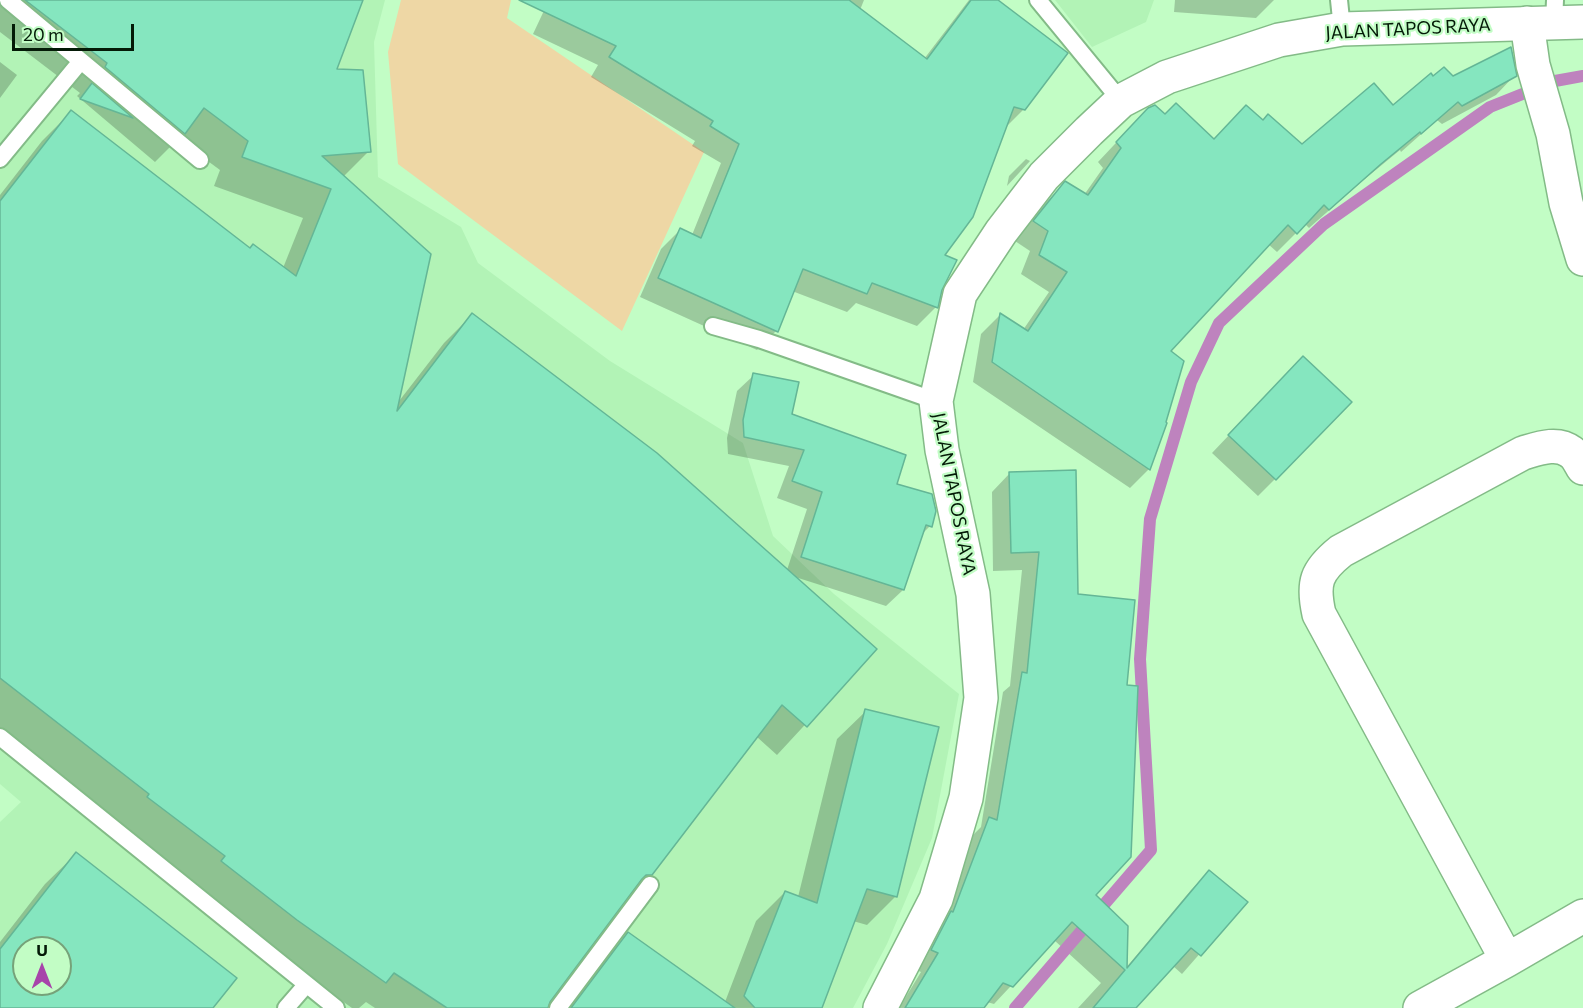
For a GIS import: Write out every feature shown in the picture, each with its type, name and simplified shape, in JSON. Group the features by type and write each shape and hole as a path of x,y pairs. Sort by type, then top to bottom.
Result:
{"main road":[{"name":"JALAN TAPOS RAYA","path":"880,1008 936,899 966,798 981,698 973,594 942,450 936,400 960,294 1001,232 1044,176 1121,101 1167,77 1279,40 1341,14 1555,17"},
{"path":"1555,17 1533,65 1551,129 1566,203 1583,259"},
{"path":"1507,960 1319,614 1315,594 1317,579 1326,563 1341,551 1523,453 1543,447 1562,447 1572,452 1583,468"},
{"path":"1420,1008 1583,916"}],"lane":[{"path":"8,0 200,160"},
{"path":"1038,0 1121,101"},
{"path":"0,159 81,60"},
{"path":"713,326 759,339 936,400"},
{"path":"0,737 336,1008"},
{"path":"558,1008 650,885"},
{"path":"286,1008 306,985"}],"shaded area":[{"path":"0,0 385,0 374,42 378,177 461,227 478,263 610,361 743,443 773,536 834,594 959,694 932,838 887,944 853,1008 0,1008 0,822 21,802 0,784"},
{"path":"401,0 511,0 507,18 704,152 622,331 398,164 388,52"},
{"path":"1055,0 1154,0 1146,22 1092,47"}],"building":[{"path":"25,0 363,0 337,69 363,70 371,152 322,156 431,254 397,411 472,313 657,453 877,649 807,727 782,705 652,875 646,875 642,879 550,1002 548,1008 447,1008 394,973 386,983 297,920 221,861 225,856 147,797 149,794 0,678 0,201 71,110 250,248 253,244 296,276 331,189 242,157 248,141 204,108 185,134 105,67 107,63"},
{"path":"519,0 849,0 927,59 971,0 998,0 1068,53 1025,110 1014,107 973,217 945,255 957,260 942,290 938,308 872,283 867,294 803,269 778,332 658,278 680,228 701,238 739,144 710,126 713,121 609,57 616,46"},
{"path":"1511,47 1517,76 1462,106 1458,102 1381,164 1329,210 1324,205 1297,234 1288,225 1171,351 1184,361 1167,423 1150,470 992,362 1000,313 1028,331 1067,272 1039,255 1048,231 1033,221 1065,181 1088,195 1121,148 1116,142 1148,108 1155,105 1165,114 1176,103 1214,139 1246,105 1263,120 1268,114 1302,144 1374,83 1393,105 1431,73 1433,76 1444,67 1453,76"},
{"path":"92,83 133,118 80,99"},
{"path":"1303,356 1352,402 1276,480 1228,435"},
{"path":"753,373 799,382 792,414 906,455 897,484 932,494 936,511 932,527 926,525 904,590 801,557 822,492 792,481 804,450 744,437 743,420"},
{"path":"1076,470 1078,594 1135,600 1127,685 1138,686 1131,857 1096,895 1128,926 1127,968 1209,870 1248,902 1201,956 1191,948 1136,1008 1093,1008 1125,970 1072,922 1013,987 1003,983 984,1008 905,1008 938,953 931,950 951,911 953,912 989,817 997,820 1022,672 1027,673 1039,552 1011,553 1009,472"},
{"path":"865,709 939,727 897,897 867,889 822,1008 755,1008 744,996 785,891 817,903"},
{"path":"76,852 237,978 213,1008 0,1008 0,949"},
{"path":"628,932 735,1008 571,1008"}],"waterway":[{"path":"1015,1008 1151,850 1140,659 1150,519 1191,382 1219,323 1324,224 1490,107 1555,81 1583,76"}]}
